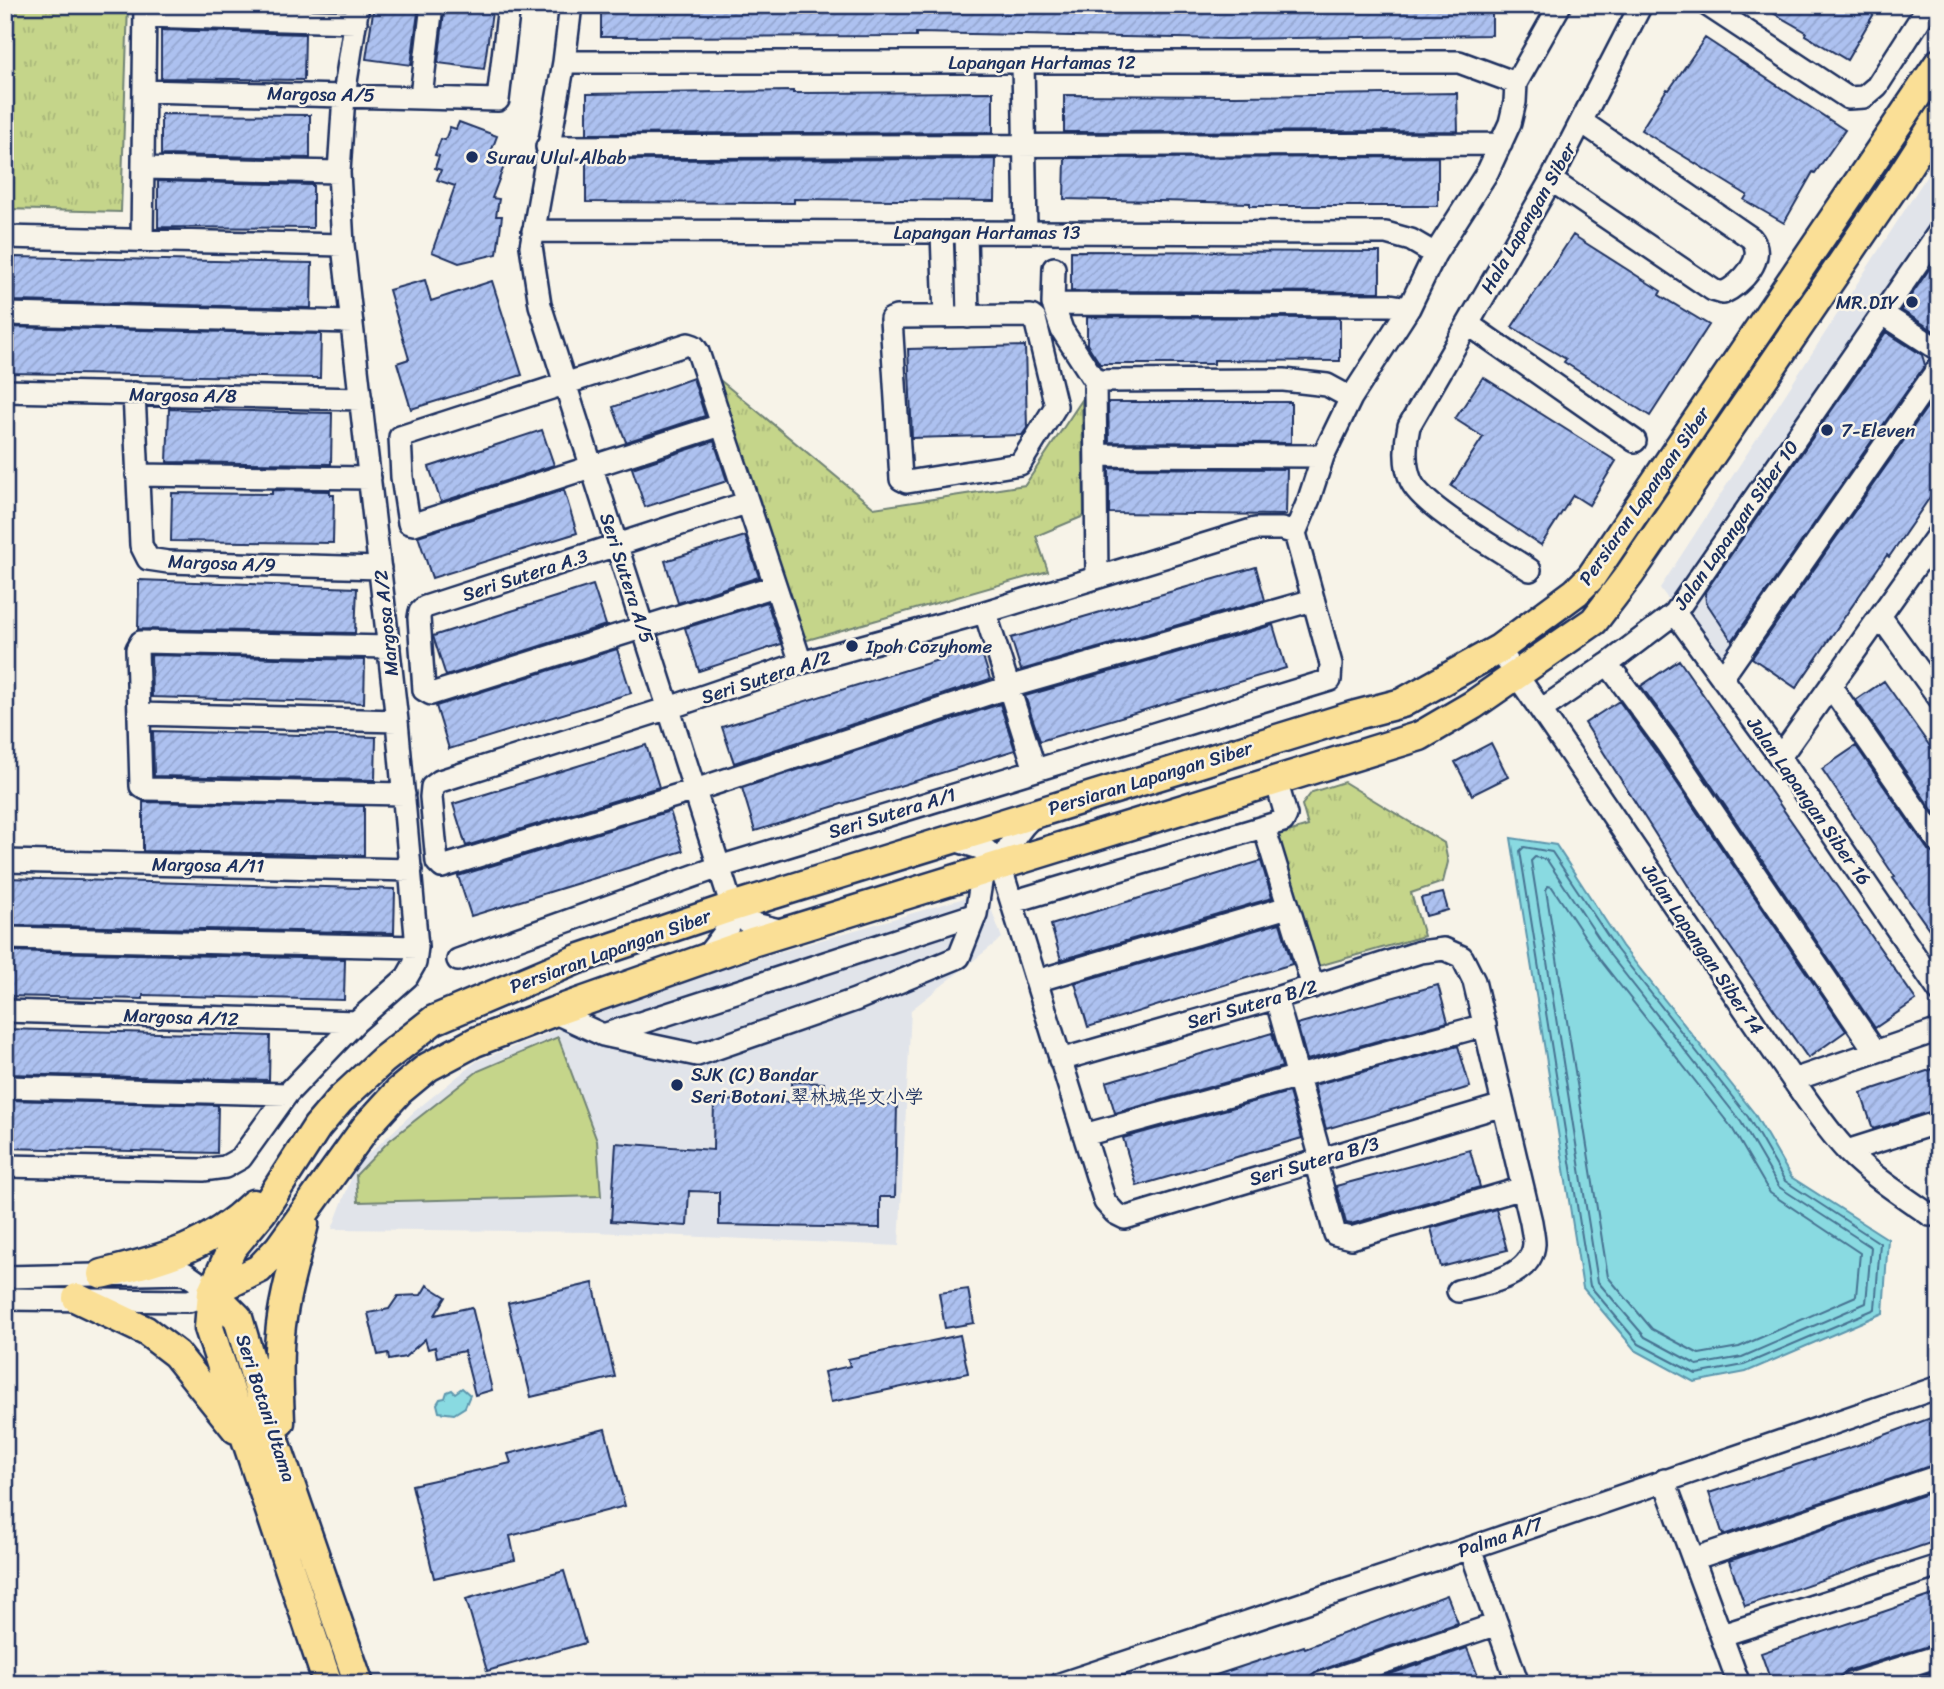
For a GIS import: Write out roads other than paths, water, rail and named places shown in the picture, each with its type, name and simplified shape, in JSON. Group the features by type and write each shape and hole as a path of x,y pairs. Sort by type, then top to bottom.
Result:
{"main road":[{"name":"Persiaran Lapangan Siber","path":"212,1292 232,1248 262,1212 317,1128 340,1100 383,1060 434,1020 578,959 732,906 1402,703 1499,649 1576,592 1591,577 1939,63"},
{"name":"Persiaran Lapangan Siber","path":"212,1292 259,1269 279,1248 366,1127 399,1091 428,1067 475,1042 705,958 785,932 1420,736 1517,675 1594,621 1609,602 1939,117"},
{"path":"102,1274 168,1258 211,1237 250,1207 297,1158"},
{"path":"282,1461 278,1380 280,1334 289,1282 309,1208"},
{"name":"Seri Botani Utama","path":"212,1292 209,1328 328,1684"},
{"name":"Seri Botani Utama","path":"212,1292 238,1318 282,1461 359,1684"},
{"path":"77,1298 146,1331 176,1354 247,1442"}],"street":[{"path":"421,96 432,5"},
{"name":"Margosa A/5","path":"144,91 498,100 509,5"},
{"name":"Seri Sutera A/5","path":"572,5 532,239 540,305 732,906"},
{"path":"695,790 1009,687 1313,600 1296,533 1323,456 1351,398 1409,308 1435,254 1488,171 1510,123 1516,83 1560,5"},
{"name":"Hala Lapangan Siber","path":"1530,570 1431,505 1411,482 1405,443 1409,426 1551,180 1641,5"},
{"path":"1707,5 1848,98 1864,97 1877,86 1928,5"},
{"path":"142,240 145,11 357,14"},
{"name":"Margosa A/2","path":"5,1166 203,1170 225,1167 241,1158 287,1094 356,1022 407,977 415,963 417,947 397,721 342,245 339,172 344,95 357,14"},
{"name":"Lapangan Hartamas 12","path":"564,62 1459,62 1516,83"},
{"path":"1023,62 1026,232"},
{"path":"1551,180 1713,290 1723,293 1733,289 1755,260 1758,251 1751,238 1582,122"},
{"path":"547,147 1501,144"},
{"path":"143,169 339,172"},
{"path":"942,232 945,317"},
{"name":"Lapangan Hartamas 13","path":"532,239 942,232 1386,233 1411,240 1435,254"},
{"path":"965,232 968,317"},
{"name":"Jalan Lapangan Siber 10","path":"1541,710 1675,613 1939,232"},
{"path":"5,237 342,245"},
{"path":"1054,268 1053,304 1062,330 1095,382 1097,577"},
{"path":"1053,304 1390,305 1409,308"},
{"path":"5,314 352,322"},
{"path":"1883,314 1939,350"},
{"path":"1031,316 1035,319 1056,406 1020,464 907,482 901,479 891,319 968,317 1031,316"},
{"path":"1468,324 1635,441"},
{"path":"721,425 414,524 409,523 400,437 688,344 694,346 698,352 746,503 802,663"},
{"path":"1722,678 1939,367"},
{"path":"1095,382 1284,380 1328,386 1351,398"},
{"name":"Margosa A/8","path":"5,391 361,399"},
{"name":"Margosa A/9","path":"134,393 141,545 148,559 168,562 380,568"},
{"path":"1097,455 1323,456"},
{"path":"137,475 370,478"},
{"name":"Seri Sutera A.3","path":"643,627 431,694 424,690 419,618 425,607 746,503"},
{"name":"Seri Sutera A/2","path":"695,790 442,867 437,862 431,797 432,788 440,781 802,663 1255,529 1282,529 1296,533"},
{"path":"1780,757 1939,533"},
{"path":"643,627 775,586"},
{"name":"Seri Sutera A/1","path":"458,960 719,867 1330,680 1331,664 1313,600"},
{"path":"985,611 1035,769"},
{"name":"Jalan Lapangan Siber 16","path":"1675,613 1780,757 1939,991"},
{"path":"1880,616 1935,683"},
{"path":"389,647 141,642 137,649 141,786 146,789 404,794"},
{"name":"Jalan Lapangan Siber 14","path":"1499,649 1793,1080 1847,1151 1886,1185 1936,1220"},
{"path":"1608,664 1674,754 1875,1051"},
{"path":"1831,687 1939,843"},
{"path":"140,714 397,721"},
{"path":"1012,902 1283,821 1286,815 1276,780"},
{"path":"553,1012 603,1035 696,1055 855,1000 959,957 991,867 1020,828 1037,813"},
{"path":"1264,827 1313,987"},
{"path":"951,839 986,850 991,867 1012,902 1084,1135 1485,1025 1531,1222 1534,1247 1522,1269 1496,1282 1458,1291"},
{"name":"Margosa A/11","path":"5,861 411,870"},
{"path":"732,906 747,922 785,932"},
{"path":"705,958 729,927 732,906"},
{"path":"1036,981 1289,906"},
{"path":"603,1035 976,914"},
{"path":"5,938 417,947"},
{"name":"Seri Sutera B/2","path":"1060,1060 1313,987 1420,952 1444,948 1462,957 1474,981 1485,1025"},
{"path":"1276,998 1298,1076 1335,1234 1351,1238 1523,1188"},
{"name":"Margosa A/12","path":"5,1011 356,1022"},
{"path":"1793,1080 1939,1030"},
{"path":"5,1087 287,1094"},
{"name":"Seri Sutera B/3","path":"1084,1135 1105,1202 1115,1213 1125,1218 1503,1105"},
{"path":"1847,1151 1939,1122"},
{"path":"5,1277 185,1273 212,1292"},
{"path":"5,1299 189,1301 212,1292"},
{"name":"Palma A/7","path":"1060,1684 1470,1548 1939,1387"},
{"path":"1693,1559 1939,1476"},
{"path":"1664,1480 1739,1684"},
{"path":"1470,1548 1518,1684"},
{"path":"1722,1635 1939,1566"},
{"path":"1320,1684 1497,1624"},
{"path":"1850,1684 1939,1656"}],"water":[{"path":"1511,838 1556,845 1622,946 1754,1113 1791,1177 1888,1239 1883,1313 1746,1372 1694,1382 1635,1350 1583,1288"},
{"path":"462,1388 470,1395 465,1407 454,1414 439,1412 437,1404 440,1399 445,1398 447,1392 452,1390 455,1393"}],"place":[{"name":"Surau Ulul Albab","path":"472,157"},
{"name":"MR.DIY","path":"1912,302"},
{"name":"7-Eleven","path":"1827,430"},
{"name":"Ipoh Cozyhome","path":"852,646"},
{"name":"SJK (C) Bandar Seri Botani 翠林城华文小学","path":"677,1085"}]}
